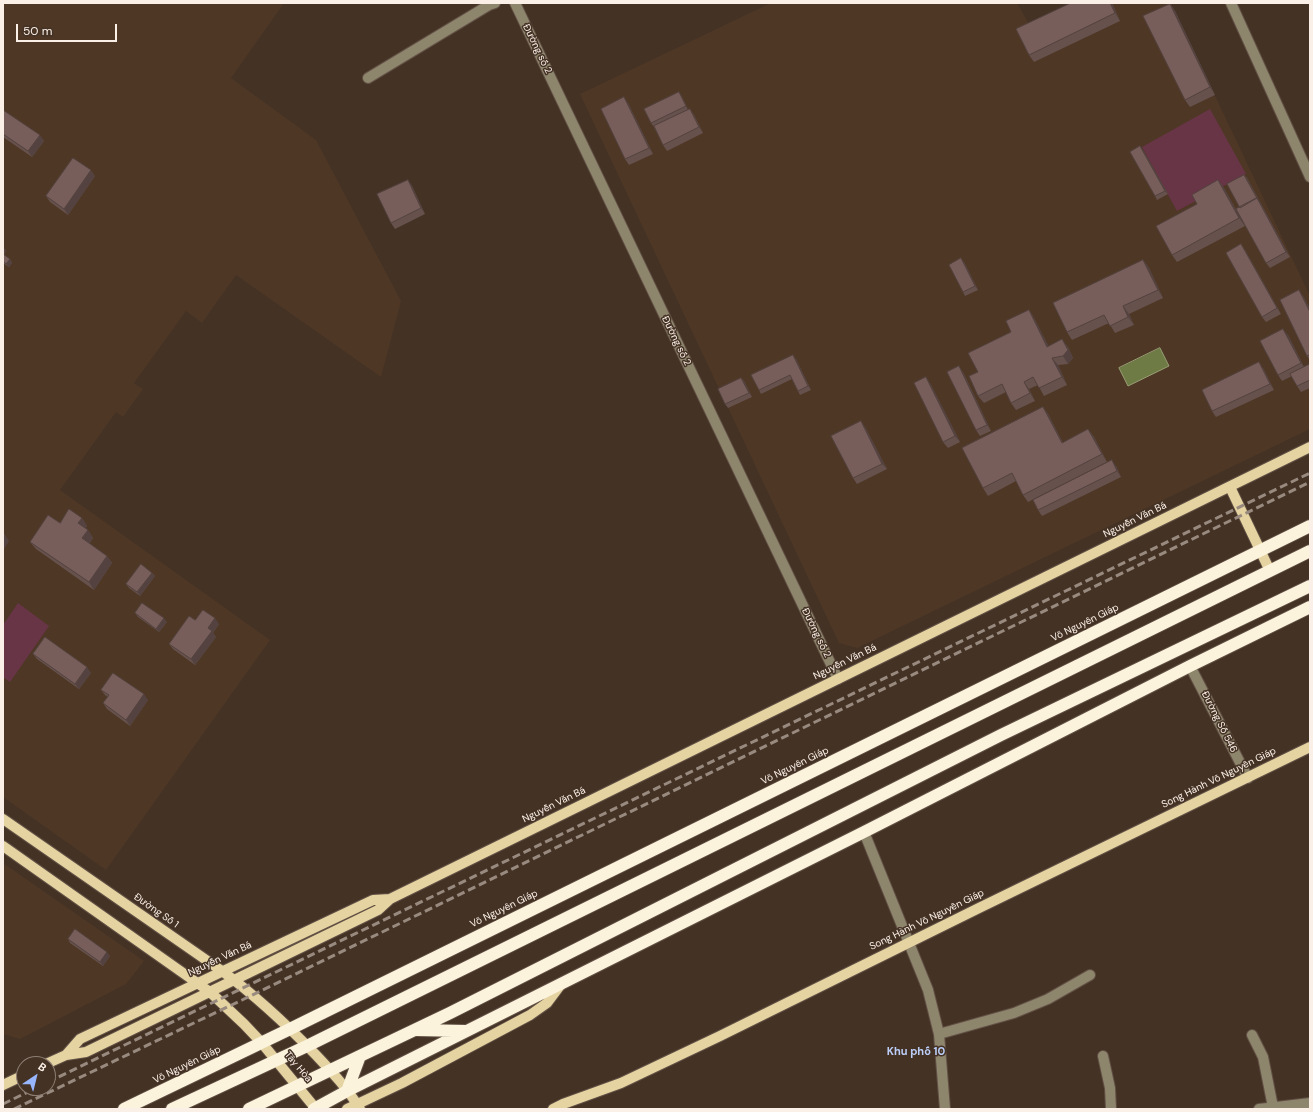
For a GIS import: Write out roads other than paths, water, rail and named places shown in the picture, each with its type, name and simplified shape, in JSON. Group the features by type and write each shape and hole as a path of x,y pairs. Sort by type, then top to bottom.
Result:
{"highway":[{"name":"Võ Nguyên Giáp","path":"124,1109 1310,526"},
{"path":"172,1109 307,1046 1310,551"},
{"path":"249,1109 415,1030 1001,735 1310,586"},
{"path":"315,1109 347,1091 1310,607"},
{"path":"415,1030 466,1031"},
{"path":"347,1091 360,1056"}],"main road":[{"name":"Nguyễn Văn Bá","path":"56,1060 66,1055 86,1052 378,910 390,899 1310,447"},
{"path":"1230,487 1270,571"},
{"name":"Song Hành Võ Nguyên Giáp","path":"553,1109 628,1080 1310,747"},
{"name":"Đường Số 1","path":"3,819 234,980 290,1028 330,1070 359,1107"},
{"path":"3,846 210,992 261,1042"},
{"name":"Nguyễn Văn Bá","path":"66,1055 80,1039 373,900 390,899"},
{"path":"347,1109 359,1107 530,1015 547,1003 562,983"},
{"name":"Tây Hòa","path":"261,1042 315,1109"},
{"path":"3,1085 16,1079"}],"street":[{"path":"368,78 489,5 495,3"},
{"name":"Đường số 2","path":"515,3 838,679"},
{"path":"1232,3 1310,178"},
{"name":"Đường Số 546","path":"1190,666 1248,778"},
{"path":"864,832 910,942 928,990 939,1034 945,1109"},
{"path":"939,1034 1014,1013 1048,999 1090,975"},
{"path":"1252,1035 1263,1057 1273,1107"},
{"path":"1103,1056 1110,1088 1112,1109"},
{"path":"1259,1109 1310,1102"}],"railway":[{"path":"56,1078 1310,473"},
{"path":"14,1109 1310,482"},
{"path":"3,1104 20,1096"}],"district":[{"name":"Khu phố 10","path":"916,1052"}]}
